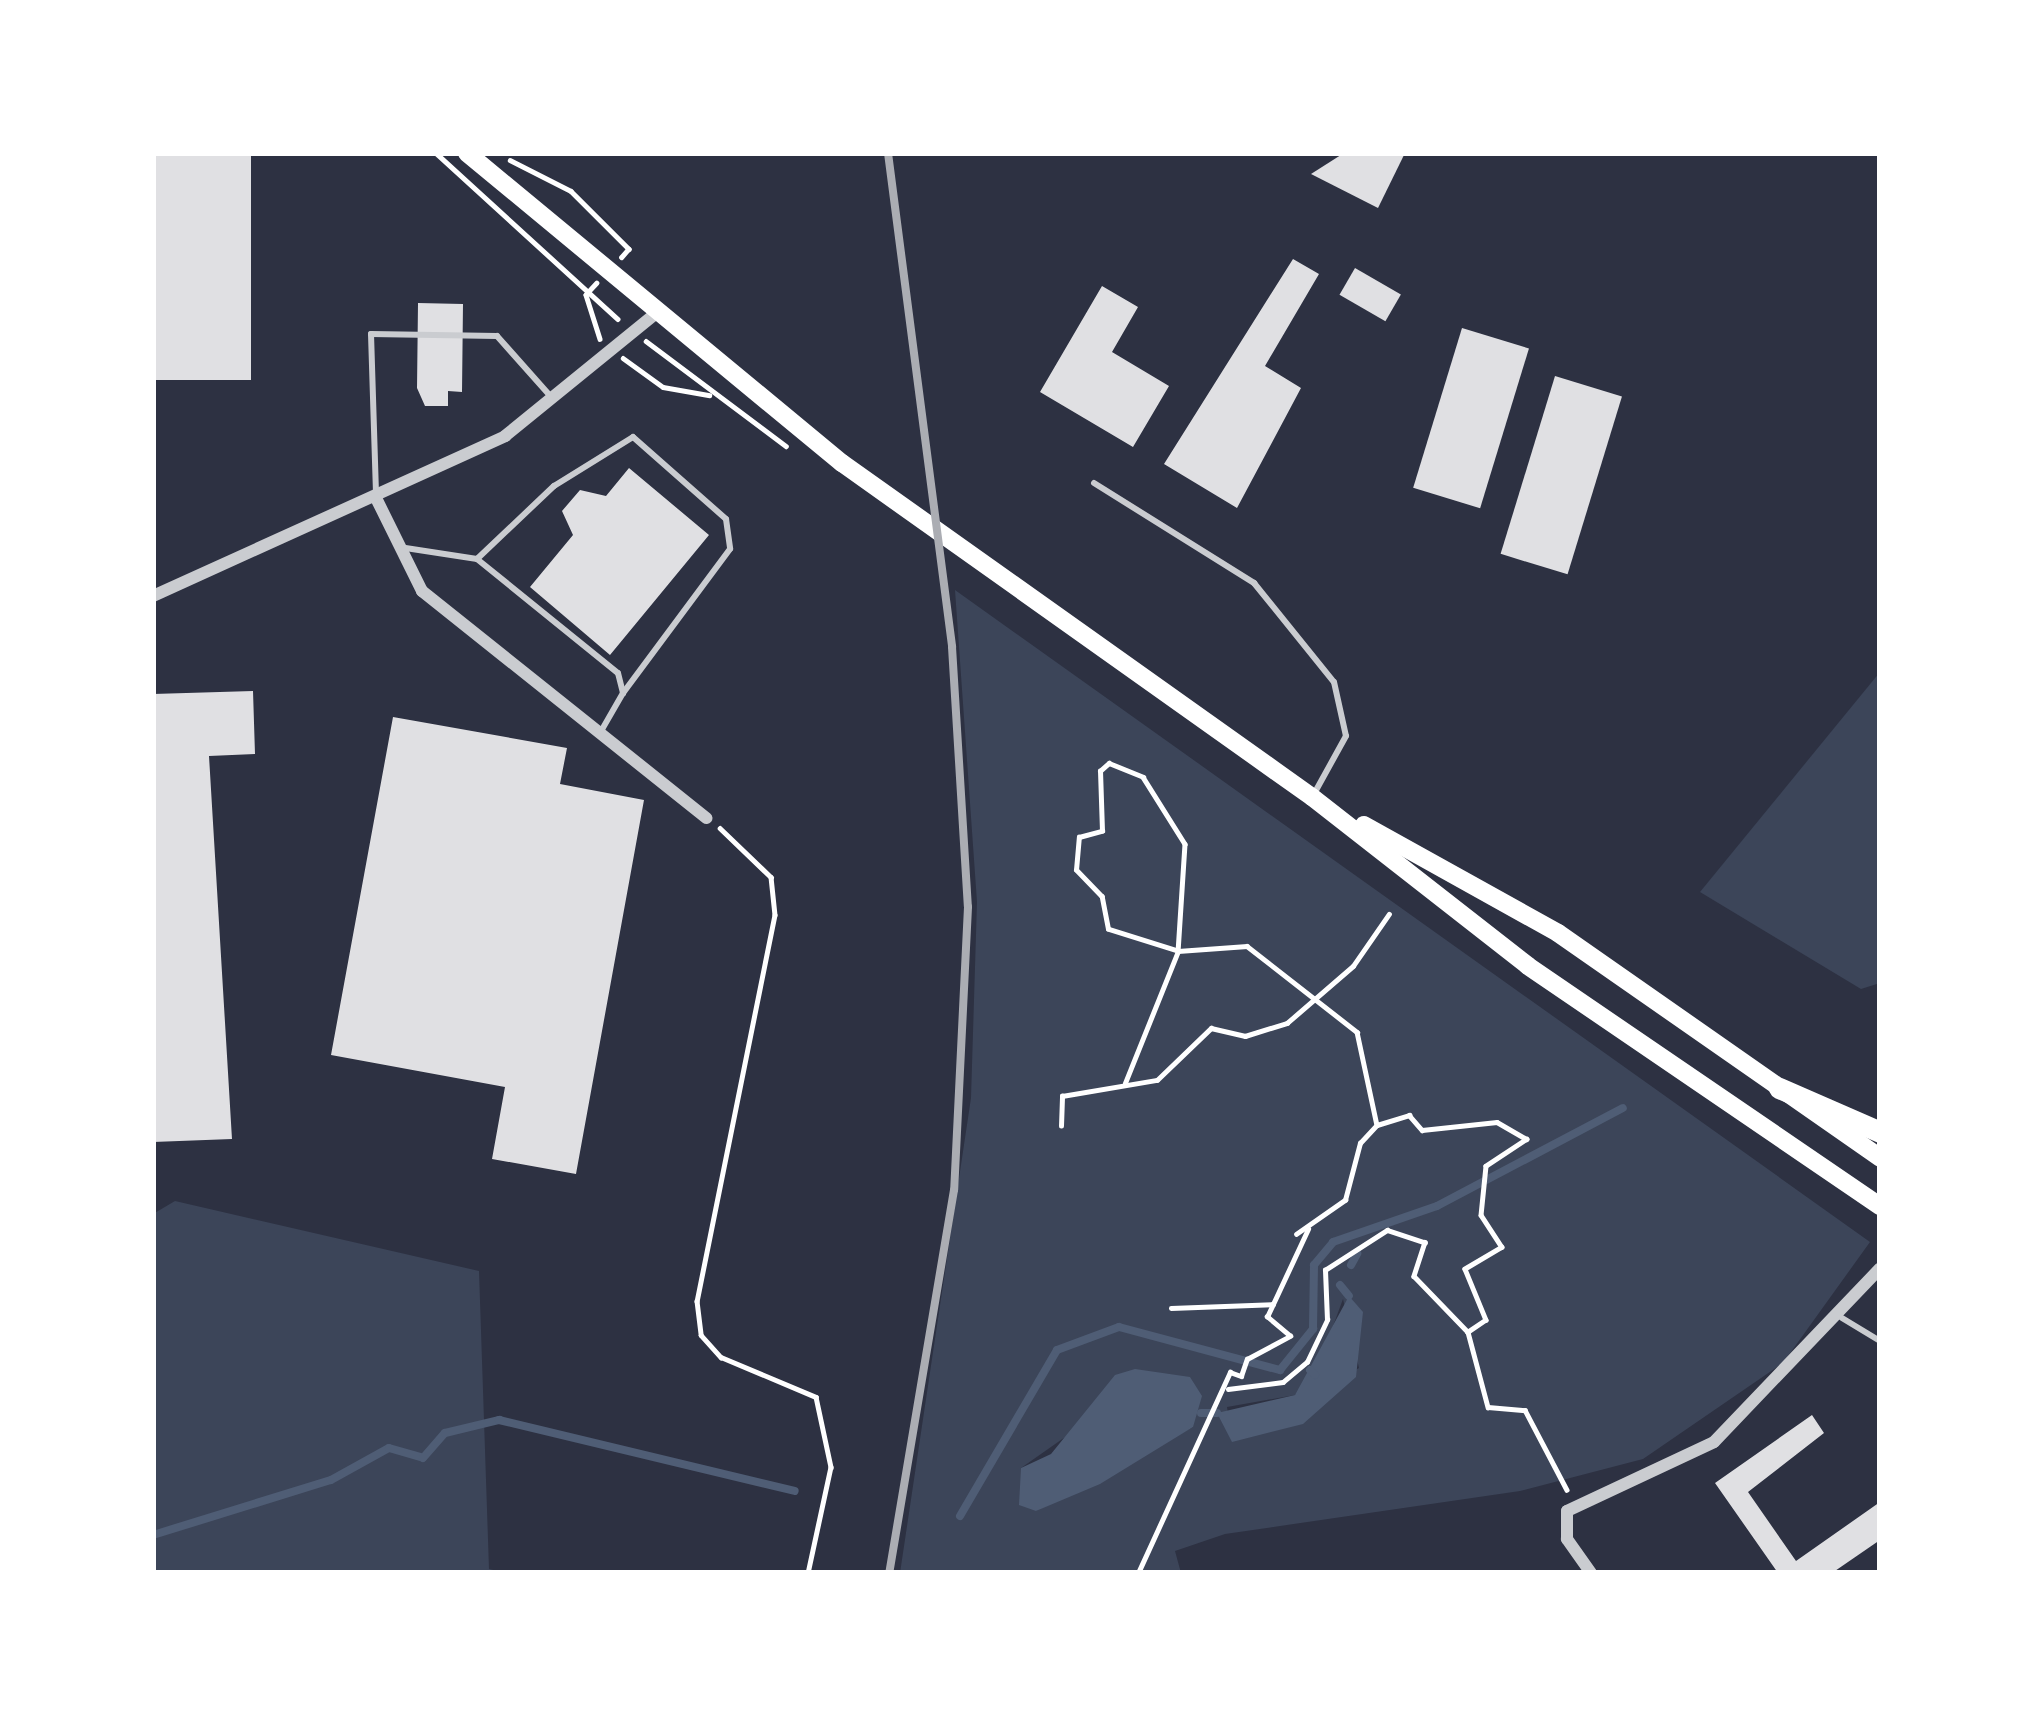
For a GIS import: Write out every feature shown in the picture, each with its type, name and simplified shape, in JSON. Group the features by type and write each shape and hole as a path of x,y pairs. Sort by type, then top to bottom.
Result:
{"highway":[{"path":"1779,1088 1880,1132"}],"main road":[{"path":"467,153 655,314 842,464 1312,797 1528,965 1880,1206"},
{"path":"1312,797 1558,933 1880,1158"}],"street":[{"path":"153,596 377,500 556,401 655,314"},
{"path":"377,500 395,548 422,591 706,818"},
{"path":"1591,1573 1567,1539 1567,1510 1580,1499 1714,1442 1842,1318 1880,1268"}],"lane":[{"path":"377,500 370,334 497,336 556,401"},
{"path":"477,559 554,486 633,437 726,519 730,549 623,693 599,733"},
{"path":"1094,483 1253,583 1334,682 1346,736 1312,797"},
{"path":"395,548 477,559 618,673 623,693"},
{"path":"1842,1318 1880,1341"}],"path":[{"path":"436,153 586,295 720,400 663,387 613,350 588,330 586,295"},
{"path":"1125,1083 1178,951 1185,844 1143,777 1109,763 1100,772 1102,831 1078,837 1076,869 1102,897 1108,929 1178,951 1246,946 1315,994 1368,1049 1377,1126"},
{"path":"706,818 759,860 776,895 697,1301 701,1335 721,1357 816,1396 831,1468 808,1573"},
{"path":"1061,1126 1062,1096 1157,1080 1211,1028 1246,1036 1287,1023 1315,994 1353,966 1389,914"},
{"path":"1296,1234 1345,1200 1360,1143 1377,1126 1409,1115 1422,1130 1515,1126 1527,1143 1486,1166 1490,1179 1481,1215 1502,1247 1465,1269 1486,1320 1468,1332"},
{"path":"1138,1573 1214,1407 1228,1389 1230,1372 1241,1376 1247,1359 1290,1336 1267,1317 1308,1229"},
{"path":"1228,1389 1283,1382 1307,1362 1327,1320 1325,1270 1387,1230 1425,1242 1414,1276 1468,1332 1488,1407 1525,1410 1559,1484 1580,1499"},
{"path":"1172,1308 1274,1304"}],"shaded area":[{"path":"955,590 1870,1242 1783,1363 1643,1459 1520,1491 1225,1534 1175,1551 1181,1573 900,1573 971,1098 977,902","holes":["1343,1299 1359,1368 1232,1441 1227,1407 1295,1395 1315,1375","1116,1375 1193,1427 1036,1511 1021,1468 1078,1428"]},
{"path":"1880,672 1880,983 1861,989 1700,892"},
{"path":"175,1201 479,1271 489,1569 506,1573 153,1573 153,1214"},
{"path":"1349,1296 1363,1312 1356,1377 1303,1424 1232,1442 1217,1413 1295,1395"},
{"path":"1135,1369 1190,1377 1202,1396 1193,1427 1100,1484 1036,1511 1019,1505 1021,1468 1051,1454 1115,1375"}],"building":[{"path":"153,153 251,153 251,380 153,380"},
{"path":"1344,153 1404,155 1378,208 1311,174"},
{"path":"1293,259 1319,274 1265,366 1301,388 1237,508 1164,464"},
{"path":"1355,268 1401,294 1385,321 1340,295"},
{"path":"1102,286 1138,307 1112,352 1169,386 1133,447 1040,392"},
{"path":"418,303 463,304 462,392 448,391 448,406 425,406 417,388"},
{"path":"1462,328 1529,348 1480,508 1413,488"},
{"path":"1555,376 1622,396 1568,574 1501,554"},
{"path":"629,468 709,535 610,655 530,587 573,535 562,511 580,490 606,496"},
{"path":"253,691 255,754 209,756 232,1139 153,1142 153,694"},
{"path":"393,717 567,748 560,784 644,800 576,1174 492,1159 505,1087 331,1055"},
{"path":"1812,1415 1824,1433 1748,1492 1796,1561 1880,1502 1880,1540 1832,1573 1778,1573 1715,1483"}],"waterway":[{"path":"960,1516 1057,1350 1119,1327 1280,1370 1313,1329 1314,1265 1333,1242 1437,1206 1623,1108"},
{"path":"1351,1265 1357,1254"},
{"path":"1340,1285 1349,1296"},
{"path":"1310,1370 1315,1375"},
{"path":"1201,1413 1217,1413"},
{"path":"153,1535 331,1480 389,1448 423,1458 445,1433 499,1420 795,1491"}],"railway":[{"path":"888,153 952,647 968,907 954,1190 889,1573"}]}
